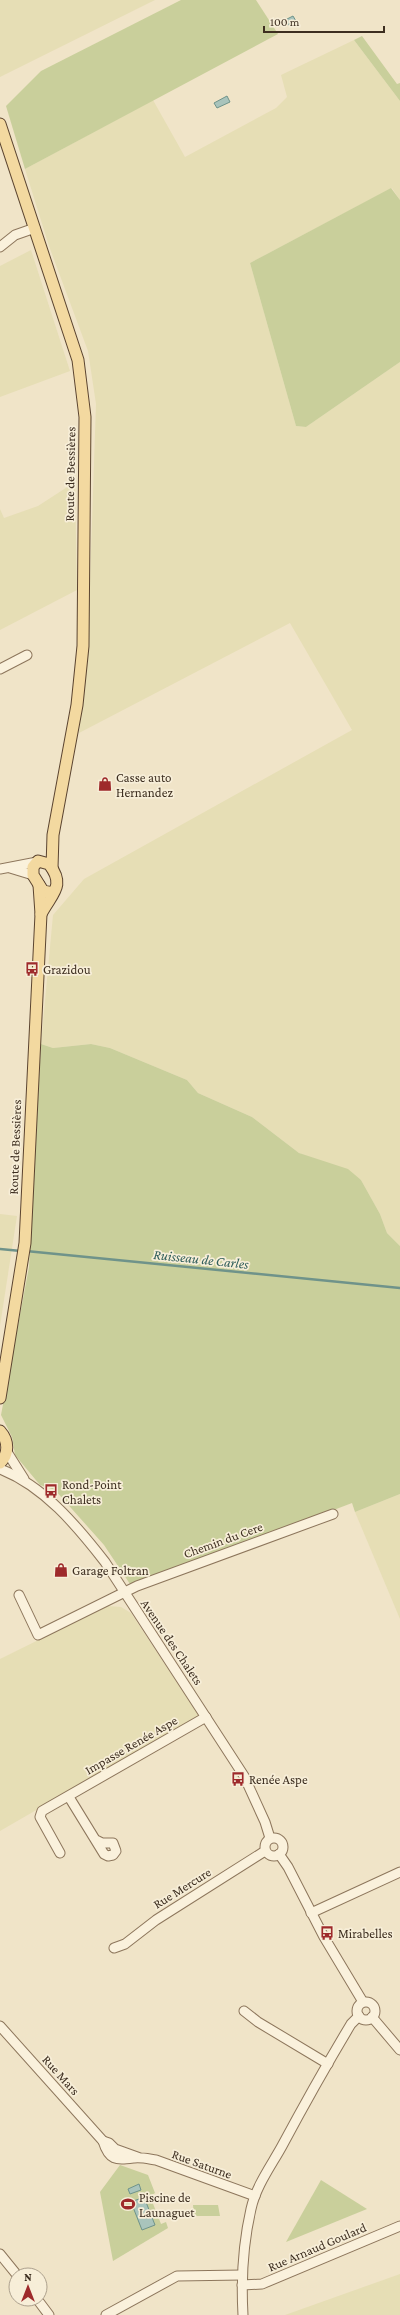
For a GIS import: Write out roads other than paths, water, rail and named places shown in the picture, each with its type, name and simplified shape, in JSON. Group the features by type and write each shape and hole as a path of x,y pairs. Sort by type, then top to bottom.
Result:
{"main road":[{"name":"Route de Bessières","path":"0,124 78,360 85,417 83,646 77,705 53,835 52,868 59,884 57,890 53,893 41,914"},
{"name":"Route de Bessières","path":"53,835 33,867 33,875 43,891 53,893"},
{"path":"38,861 46,862 52,868"},
{"name":"Route de Bessières","path":"0,1398 1,1382 24,1258 41,914 39,885"},
{"path":"0,1430 6,1441 7,1452 0,1463"}],"street":[{"path":"0,247 15,235 35,228"},
{"path":"0,669 27,655"},
{"path":"3,868 38,861"},
{"path":"3,868 33,875"},
{"name":"Avenue des Chalets","path":"7,1452 24,1480"},
{"name":"Avenue des Chalets","path":"0,1469 24,1480 54,1505 86,1537 105,1562 123,1592 244,1776 270,1838"},
{"name":"Chemin du Cere","path":"19,1595 38,1635 123,1592 333,1514"},
{"name":"Impasse Renée Aspe","path":"60,1853 40,1817 42,1811 69,1797 206,1717"},
{"path":"69,1797 96,1840"},
{"path":"270,1838 276,1838 281,1841 284,1847 279,1854 273,1856 266,1851 266,1842 270,1838"},
{"name":"Rue Mercure","path":"114,1948 124,1944 156,1920 266,1851"},
{"path":"279,1854 290,1870 311,1912 363,2002"},
{"path":"311,1912 400,1872"},
{"path":"359,2016 358,2007 363,2002"},
{"path":"363,2002 369,2003 374,2008 372,2017"},
{"path":"244,2011 258,2022 328,2064"},
{"path":"359,2016 365,2019 372,2017"},
{"path":"243,2315 242,2275 251,2209 255,2196 296,2118 351,2024 359,2016"},
{"path":"372,2017 400,2050"},
{"name":"Rue Mars","path":"0,2026 103,2141"},
{"name":"Rue Saturne","path":"103,2141 109,2143 115,2149 140,2158 156,2160 255,2196"},
{"name":"Rue Arnaud Goulard","path":"242,2285 262,2284 400,2226"},
{"path":"0,2254 11,2267"},
{"path":"106,2315 177,2276 242,2275"}],"water":[{"path":"293,16 296,21 288,25 283,21"},
{"path":"227,96 230,102 217,108 214,103"},
{"path":"139,2184 141,2190 130,2194 128,2189"},
{"path":"144,2197 155,2225 142,2230 131,2202"}],"waterway":[{"name":"Ruisseau de Carles","path":"0,1249 21,1251"},
{"name":"Ruisseau de Carles","path":"26,1251 400,1288"}],"place":[{"name":"Casse auto Hernandez","path":"105,784"},
{"name":"Grazidou","path":"32,969"},
{"name":"Rond-Point Chalets","path":"51,1491"},
{"name":"Garage Foltran","path":"61,1570"},
{"name":"Renée Aspe","path":"238,1779"},
{"name":"Mirabelles","path":"327,1933"},
{"name":"Piscine de Launaguet","path":"128,2204"}]}
